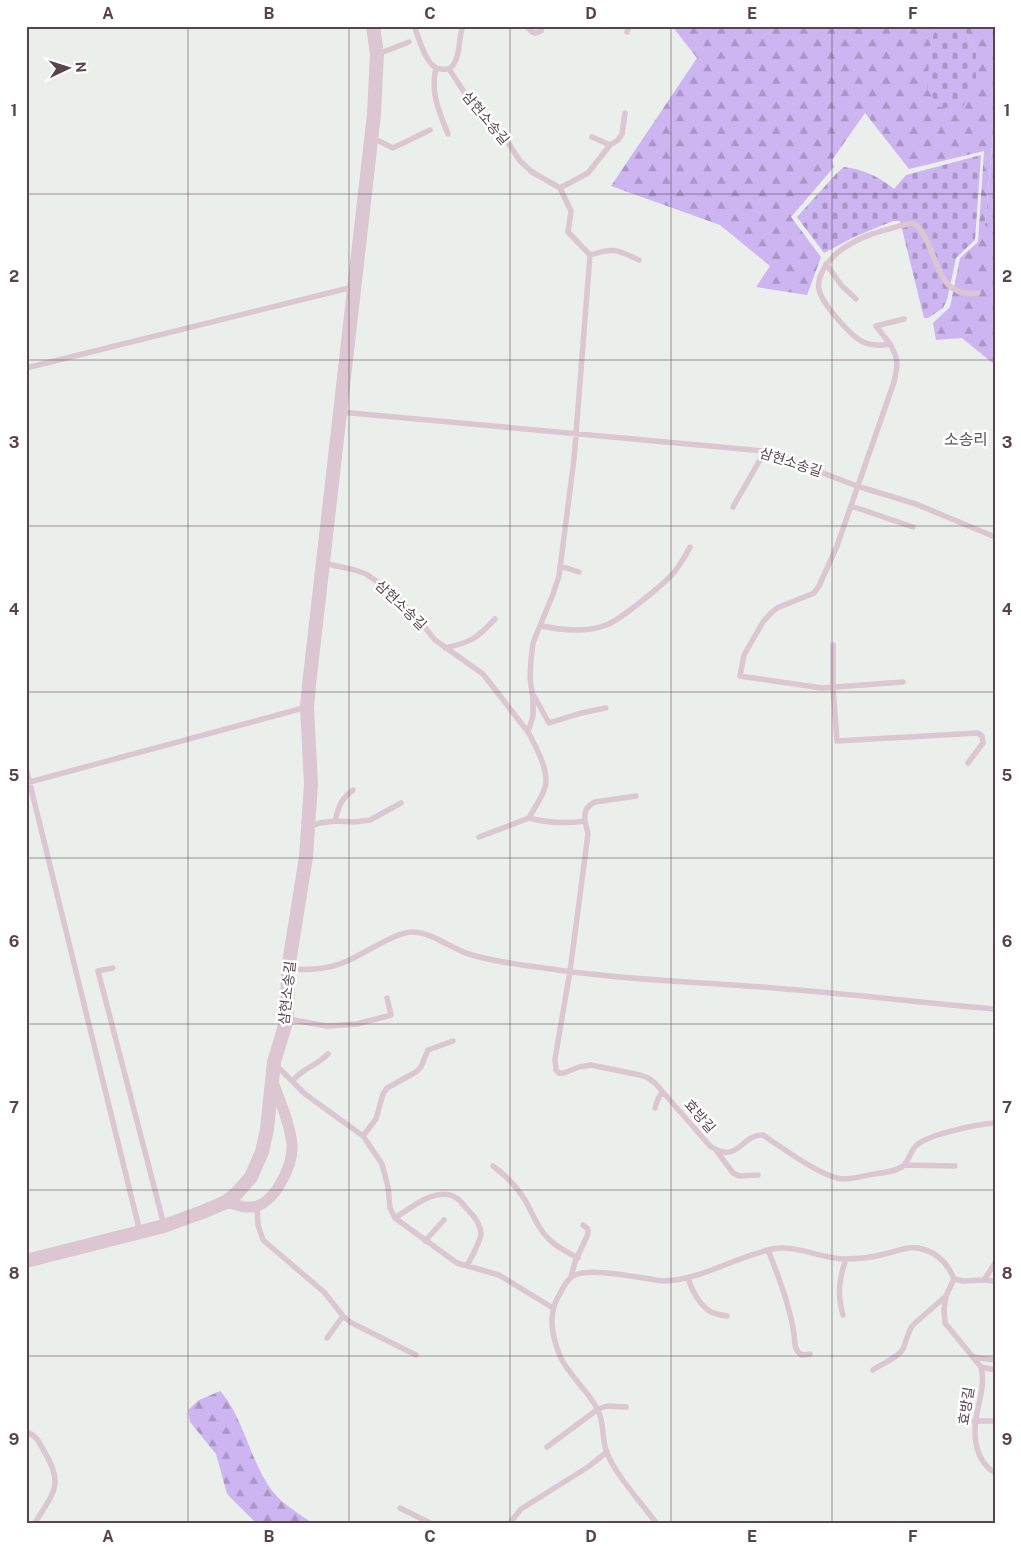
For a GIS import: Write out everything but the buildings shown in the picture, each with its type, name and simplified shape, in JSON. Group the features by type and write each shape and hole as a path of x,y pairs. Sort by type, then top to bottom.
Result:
{"street":[{"name":"삼현소송길","path":"26,1261 164,1226 226,1202 251,1177 262,1152 267,1129 274,1062 286,1019 288,969 306,858 311,784 307,707 371,138 377,54 373,26"},
{"path":"226,1202 240,1206 257,1206 267,1201 285,1175 292,1148 284,1112 272,1080"}],"lane":[{"path":"414,26 424,52 432,66 449,69 457,59 463,26"},
{"path":"526,26 536,33 541,31 542,26"},
{"path":"377,54 409,42"},
{"path":"436,68 433,85 436,104 448,134"},
{"name":"삼현소송길","path":"449,69 480,114 503,135 520,162 532,172 560,188"},
{"path":"528,732 533,716 531,659 534,643 553,594 560,566 576,434 590,256 568,232 571,211 560,188 588,173 610,145 618,140 622,134 625,113"},
{"path":"371,138 393,148 430,130"},
{"path":"592,137 610,145"},
{"path":"890,344 879,346 862,341 829,308 821,295 818,287 820,276 826,264 839,250 872,234 912,223 917,225 924,236 941,278 948,287 970,294 978,293"},
{"path":"590,256 606,250 616,250 639,260"},
{"path":"826,264 842,286 856,299"},
{"path":"26,368 353,287"},
{"path":"903,682 822,688 740,676 744,655 763,622 777,608 814,593 837,546 894,382 898,363 897,356 890,344 876,326 904,319"},
{"name":"삼현소송길","path":"340,412 765,451 857,486 916,504 995,537"},
{"path":"733,507 765,451"},
{"path":"851,506 913,526"},
{"path":"540,626 577,630 607,625 667,580 677,569 690,547"},
{"name":"삼현소송길","path":"323,563 355,570 377,581 388,589 418,619 435,640 483,674 528,732 546,777 546,786 529,818"},
{"path":"560,566 579,572"},
{"path":"445,648 470,642 478,637 495,619"},
{"path":"833,645 833,687 837,741 978,733 982,736 983,743 968,763"},
{"path":"532,692 549,723 581,713 606,708"},
{"path":"28,782 307,707"},
{"path":"26,768 140,1232"},
{"path":"335,821 340,803 353,790"},
{"path":"570,971 587,847 588,834 584,813 586,808 595,802 636,796"},
{"path":"309,827 335,821 354,822 370,820 401,803"},
{"path":"479,837 529,818 545,822 567,823 585,821"},
{"path":"288,969 311,970 328,968 346,962 400,934 411,932 421,933 472,955 511,963 570,971 814,991 995,1009"},
{"path":"113,968 98,971 164,1226"},
{"name":"효방길","path":"570,971 555,1059 556,1070 559,1073 591,1065 640,1075 655,1083 710,1146 716,1150 731,1152 753,1137 763,1135 823,1173 842,1179 896,1170 904,1165"},
{"path":"286,1019 327,1026 357,1024 391,1015 387,998"},
{"path":"363,1136 376,1119 383,1094 387,1088 416,1072 428,1050 453,1041"},
{"path":"292,1081 300,1072 310,1065 320,1062 328,1054"},
{"path":"274,1062 305,1094 363,1136 382,1164 388,1187 390,1208 395,1218 457,1264 499,1275 553,1308"},
{"path":"655,1108 662,1092"},
{"path":"955,1166 904,1165 912,1151 922,1141 960,1129 995,1123"},
{"path":"716,1150 733,1173 739,1176 758,1175"},
{"path":"493,1166 519,1191 530,1209 532,1217 541,1227 544,1235 552,1243 578,1258"},
{"path":"395,1218 415,1205 438,1194 448,1194 457,1198 474,1216 480,1227 481,1234 467,1266"},
{"path":"257,1206 258,1225 264,1240 324,1292 343,1316 350,1322 416,1355"},
{"path":"425,1240 444,1220"},
{"path":"584,1225 588,1229 588,1234 571,1277 553,1308 551,1317 560,1357 598,1409 602,1421 603,1439 613,1465 657,1524"},
{"path":"571,1277 583,1272 594,1272 663,1281 688,1278 768,1250 780,1248 830,1258 846,1259 872,1257 904,1249 919,1248 936,1255 944,1261 950,1268 954,1279 946,1296 944,1309 945,1323 981,1367 995,1370"},
{"path":"768,1250 778,1275 789,1315 795,1349 802,1355 810,1354"},
{"path":"843,1315 838,1291 846,1259"},
{"path":"984,1280 995,1263"},
{"path":"688,1278 690,1286 704,1306 713,1313 727,1316"},
{"path":"954,1279 963,1281 995,1281"},
{"path":"873,1370 903,1349 910,1328 946,1296"},
{"path":"327,1338 343,1316"},
{"path":"973,1357 995,1360"},
{"name":"효방길","path":"981,1367 982,1380 974,1420 975,1443 981,1460 995,1473"},
{"path":"547,1447 598,1409 616,1406 626,1407"},
{"path":"974,1420 995,1421"},
{"path":"26,1432 37,1438 53,1465 56,1476 54,1492 34,1524"},
{"path":"509,1524 520,1509 588,1467 607,1452"},
{"path":"400,1508 432,1524"}],"green space":[{"path":"672,26 935,26 930,49 976,53 963,26 995,26 995,112 985,224 995,234 995,365 962,338 936,340 933,323 950,307 960,258 978,242 984,151 909,169 865,113 832,160 834,167 791,217 821,257 807,295 756,287 770,266 720,225 611,186 697,58"},
{"path":"935,26 963,26 976,53 976,78 962,109 939,107 927,89 930,49"},
{"path":"995,112 995,234 994,234 985,225"},
{"path":"981,155 975,240 956,258 947,300 943,308 928,318 924,318 900,221 893,221 854,237 824,253 797,217 844,167 870,174 894,189 906,175"},
{"path":"220,1391 235,1414 259,1468 274,1493 313,1524 257,1524 227,1494 216,1454 190,1422 188,1410 199,1400"}],"district":[{"name":"소송리","path":"966,439"}]}
